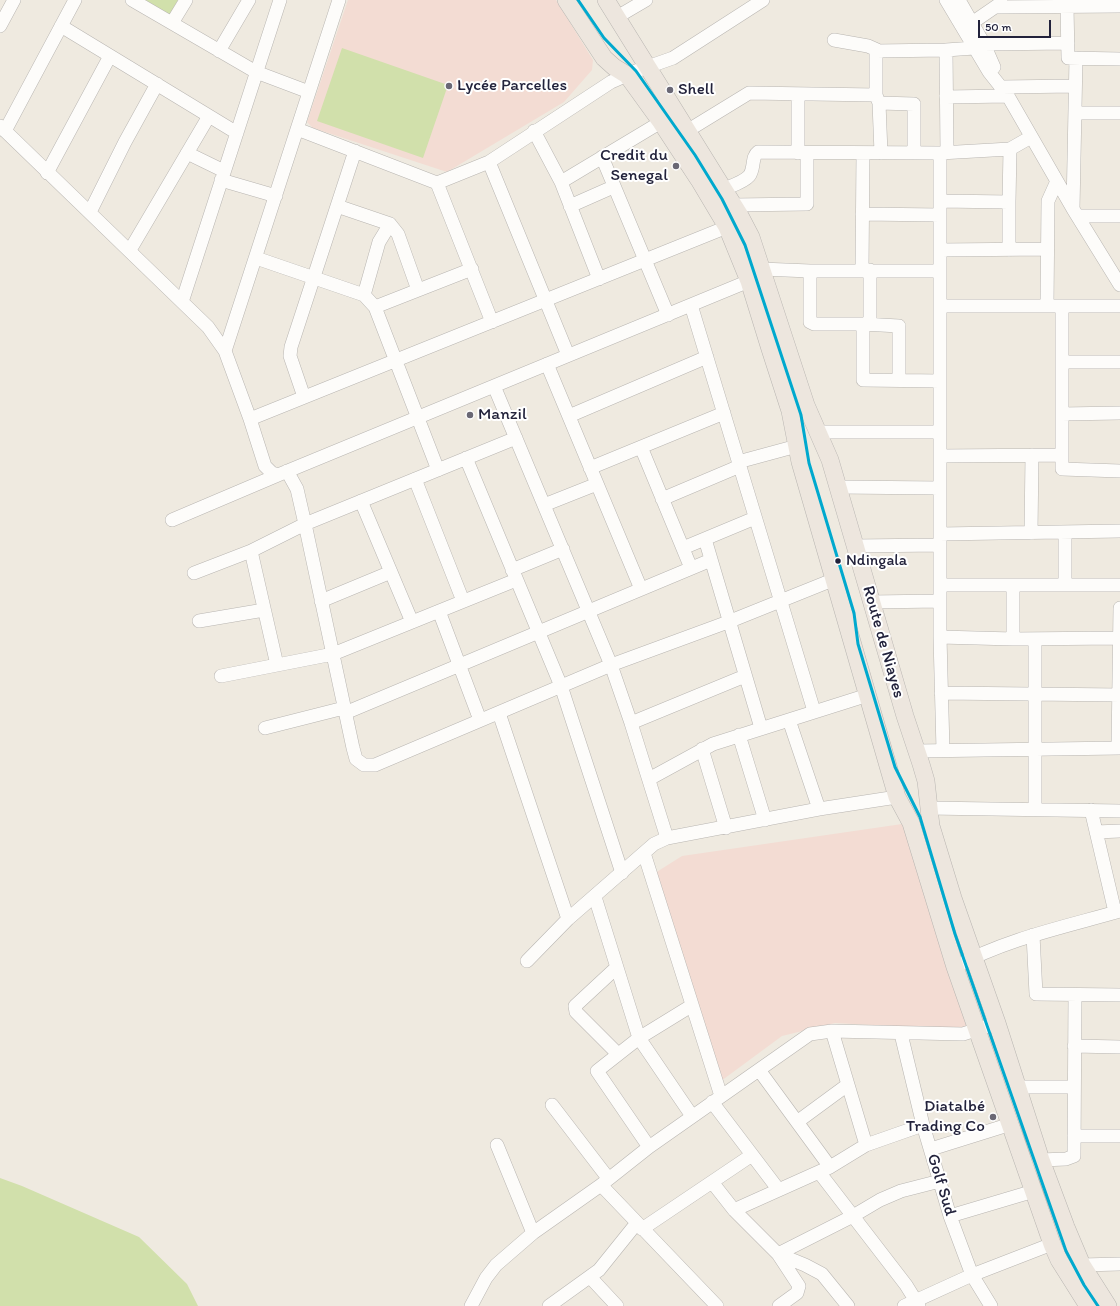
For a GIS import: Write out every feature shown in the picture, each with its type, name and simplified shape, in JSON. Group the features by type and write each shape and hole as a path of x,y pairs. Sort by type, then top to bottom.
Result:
{"main road":[{"name":"Route de Niayes","path":"566,0 604,58 614,67 627,75 661,122 699,180 727,227 749,281 790,411 802,469 897,797 912,823 955,966 1052,1244 1059,1260 1086,1305"},
{"name":"Route de Niayes","path":"606,0 734,205 751,237 796,376 817,432 830,460 904,716 918,751 926,781 931,826 953,898 997,1023 1041,1160 1066,1227 1082,1265 1108,1306"}],"street":[{"path":"0,26 14,0"},
{"path":"75,0 3,129 47,173 130,250 208,328 225,351 250,419 265,466 272,472 282,473 297,489 344,710 356,759 360,763 369,766 375,765 611,665 728,622 835,579"},
{"path":"132,0 256,72 310,92"},
{"path":"172,24 186,0"},
{"path":"219,51 249,0"},
{"path":"182,302 280,0"},
{"path":"225,351 339,0"},
{"path":"617,18 646,0"},
{"path":"298,129 437,183 489,162 534,131 611,82 673,58 763,0"},
{"path":"946,0 968,25"},
{"path":"959,0 968,25 979,46 989,72 1005,92 1076,213 1118,279"},
{"path":"968,25 1006,0"},
{"path":"1067,6 1068,58 1120,59"},
{"path":"995,7 1120,6"},
{"path":"61,26 237,133"},
{"path":"834,40 868,46 877,50 946,50 979,46 1068,43"},
{"path":"877,50 881,153"},
{"path":"943,750 940,637 940,201 946,96 946,50"},
{"path":"47,173 86,98 110,56"},
{"path":"1076,58 1076,213"},
{"path":"90,212 125,142 157,84"},
{"path":"946,96 1075,86"},
{"path":"687,131 749,93 798,94 878,99 914,104 914,153"},
{"path":"734,205 807,204 798,94"},
{"path":"1075,113 1120,113"},
{"path":"130,250 209,116"},
{"path":"561,182 661,122"},
{"path":"534,131 561,182 599,279"},
{"path":"724,189 749,176 753,167 754,157 758,152 943,153 1010,149 1031,137"},
{"path":"1009,250 1010,149"},
{"path":"304,397 290,351 355,151"},
{"path":"187,153 223,175 276,196"},
{"path":"863,153 862,214 866,270 866,324 863,380 940,381"},
{"path":"602,157 613,187 668,314"},
{"path":"489,162 568,355"},
{"path":"1047,306 1048,201 1057,181"},
{"path":"437,183 492,322"},
{"path":"570,206 613,187"},
{"path":"940,201 1009,202"},
{"path":"337,206 390,224 398,234 418,290"},
{"path":"1076,213 1120,216"},
{"path":"862,214 940,215"},
{"path":"364,295 379,242 390,224"},
{"path":"250,419 727,227"},
{"path":"940,250 1048,250"},
{"path":"256,258 364,295 375,307 438,470"},
{"path":"375,307 472,269"},
{"path":"761,269 810,271 940,271"},
{"path":"810,271 810,322 814,324 866,324 899,326 899,380"},
{"path":"172,520 282,473 749,281"},
{"path":"691,305 814,711"},
{"path":"940,306 1120,306"},
{"path":"1062,306 1062,469 1120,471"},
{"path":"569,416 707,357"},
{"path":"1062,362 1120,362"},
{"path":"547,364 640,589"},
{"path":"494,386 611,665 667,838"},
{"path":"590,468 724,413"},
{"path":"1062,414 1120,413"},
{"path":"817,432 940,432"},
{"path":"194,573 251,551 305,524 516,438"},
{"path":"662,499 739,464 797,446"},
{"path":"641,447 691,568"},
{"path":"1031,533 1032,455"},
{"path":"940,456 1062,455"},
{"path":"466,458 561,686 622,873"},
{"path":"415,479 463,601"},
{"path":"544,505 597,484"},
{"path":"838,487 940,488"},
{"path":"361,501 412,622"},
{"path":"683,548 755,518"},
{"path":"854,546 1031,533 1120,531"},
{"path":"1065,533 1065,585"},
{"path":"705,539 728,622 761,728"},
{"path":"221,676 333,654 463,601 563,549"},
{"path":"251,551 277,665"},
{"path":"265,728 344,710 459,665 711,560"},
{"path":"321,601 391,572"},
{"path":"940,585 1120,585"},
{"path":"1013,585 1013,639"},
{"path":"871,602 940,601"},
{"path":"918,751 1119,748 1118,638 1120,608"},
{"path":"199,621 264,610"},
{"path":"439,611 480,720"},
{"path":"940,637 1013,639 1118,638"},
{"path":"1034,809 1036,749 1036,639"},
{"path":"631,723 745,676"},
{"path":"941,693 1119,695"},
{"path":"649,779 702,749 739,735 868,695"},
{"path":"499,713 568,919"},
{"path":"789,720 819,809"},
{"path":"739,735 766,820"},
{"path":"702,749 726,828"},
{"path":"527,960 568,919 654,844 667,838 726,828 819,809 897,797"},
{"path":"928,808 1120,811"},
{"path":"955,966 974,957 1033,936 1118,912 1091,810"},
{"path":"1096,832 1120,832"},
{"path":"644,853 691,1006 716,1099 752,1155 778,1189"},
{"path":"594,897 639,1038 692,1116"},
{"path":"1033,936 1036,994 1120,995"},
{"path":"616,968 575,1006 575,1009 576,1012 617,1054"},
{"path":"1041,1160 1071,1158 1074,1156 1075,995"},
{"path":"649,1147 597,1071 639,1038 691,1006"},
{"path":"471,1306 496,1264 532,1233 692,1116 810,1034 832,1031 901,1034 963,1034 997,1023"},
{"path":"832,1031 846,1086 866,1145"},
{"name":"Golf Sud","path":"901,1034 923,1124 950,1216 972,1275 991,1306"},
{"path":"1074,1046 1120,1047"},
{"path":"759,1070 797,1122 824,1170 853,1216 913,1304 972,1275 1052,1244"},
{"path":"797,1122 846,1086"},
{"path":"1017,1086 1074,1087"},
{"path":"552,1105 604,1181 639,1226 717,1306"},
{"path":"734,1210 778,1189 824,1170 866,1145 923,1124"},
{"path":"931,1149 1011,1124"},
{"path":"1074,1136 1120,1136"},
{"path":"497,1145 532,1233"},
{"path":"549,1306 590,1277 611,1257 639,1226 712,1182 752,1155"},
{"path":"778,1254 853,1216 880,1200 901,1191 940,1181"},
{"path":"712,1182 734,1210 778,1254 799,1286 799,1290 779,1306"},
{"path":"950,1216 1034,1191"},
{"path":"778,1254 805,1264 822,1274 848,1306"},
{"path":"1082,1265 1120,1264"},
{"path":"590,1277 617,1306"},
{"path":"477,1294 485,1306"}],"shaded area":[{"name":"Lycée Parcelles","path":"348,0 556,0 593,60 592,70 564,102 447,172 313,128 307,122"},
{"path":"909,823 969,1030 835,1023 782,1036 721,1081 655,873 682,856"}],"green space":[{"path":"141,0 178,0 169,16"},
{"path":"342,48 448,85 423,158 317,121"},
{"path":"0,1178 22,1186 139,1237 187,1284 198,1306 0,1306"}],"transit line":[{"path":"578,0 604,38 636,71 695,155 722,199 745,245 801,415 809,463 854,613 858,644 895,767 920,817 955,934 1066,1251 1084,1285 1098,1306"}],"place":[{"name":"Lycée Parcelles","path":"449,86"},
{"name":"Shell","path":"670,90"},
{"name":"Credit du Senegal","path":"676,166"},
{"name":"Manzil","path":"470,415"},
{"name":"Ndingala","path":"838,561"},
{"name":"Diatalbé Trading Co","path":"993,1117"}]}
